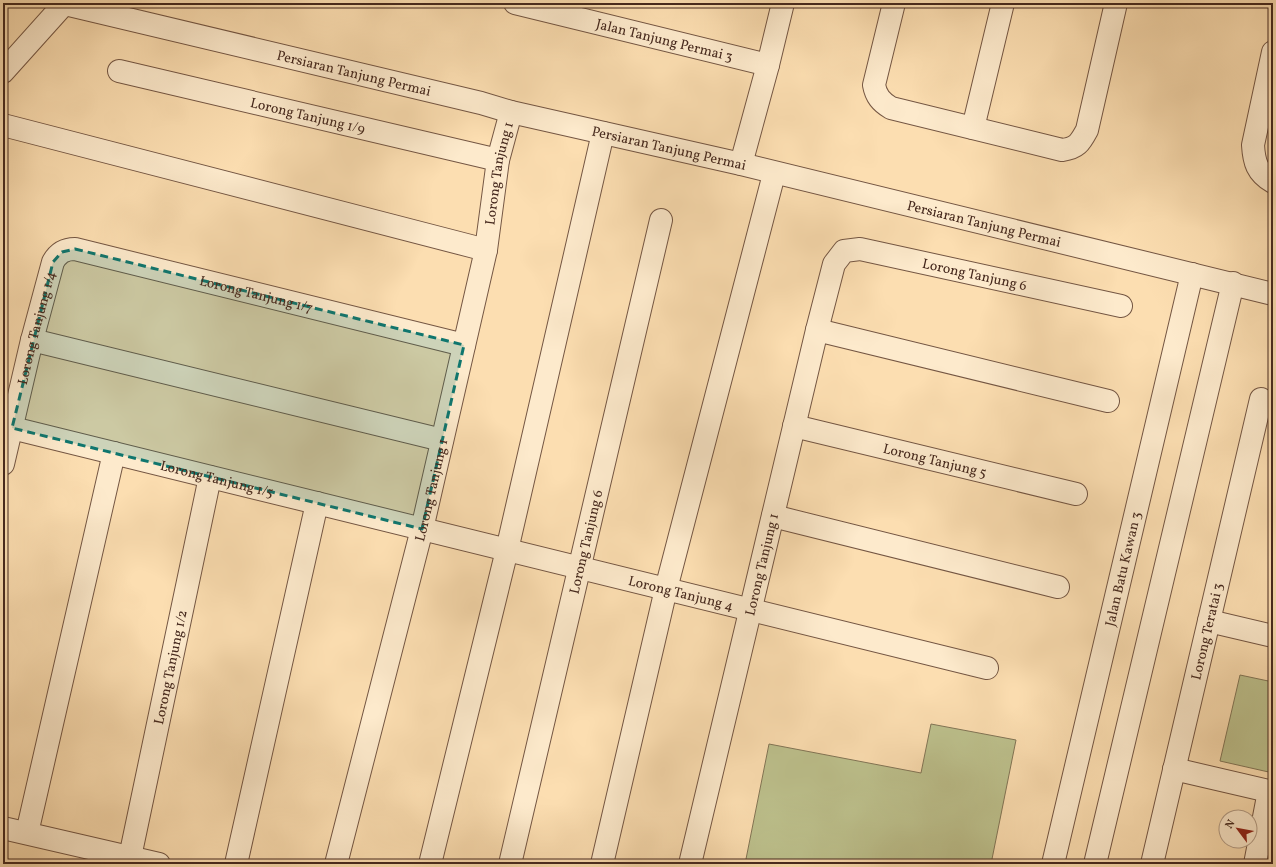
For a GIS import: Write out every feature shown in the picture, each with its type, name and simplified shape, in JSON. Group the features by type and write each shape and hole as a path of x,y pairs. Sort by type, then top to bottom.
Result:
{"street":[{"path":"3,72 65,3"},
{"name":"Persiaran Tanjung Permai","path":"65,3 511,112 741,164 774,174 1233,283 1273,294"},
{"name":"Jalan Tanjung Permai 3","path":"515,3 768,65"},
{"path":"741,164 783,3"},
{"path":"894,3 874,85 876,94 882,103 890,108 1062,150 1072,149 1081,141 1087,130 1116,3"},
{"path":"973,128 1003,3"},
{"path":"1273,52 1253,145 1254,160 1258,170 1273,182"},
{"name":"Lorong Tanjung 1/9","path":"119,71 498,160"},
{"name":"Lorong Tanjung 1","path":"336,864 422,529 486,250 498,160 511,112"},
{"path":"3,125 486,250"},
{"path":"430,864 507,550 603,133"},
{"path":"602,864 666,589 774,174"},
{"name":"Lorong Tanjung 6","path":"510,864 661,220"},
{"name":"Lorong Tanjung 6","path":"834,264 844,251 860,249 1121,306"},
{"name":"Lorong Tanjung 1/7","path":"54,262 56,256 62,252 75,250 464,345"},
{"name":"Lorong Tanjung 1/4","path":"3,464 32,340 54,262"},
{"name":"Lorong Tanjung 1","path":"690,864 834,264"},
{"name":"Jalan Batu Kawan 3","path":"1053,864 1192,274"},
{"path":"1095,864 1233,283"},
{"path":"817,330 1108,401"},
{"path":"32,340 442,440"},
{"name":"Lorong Teratai 3","path":"1152,864 1261,399"},
{"name":"Lorong Tanjung 5","path":"794,426 1076,494"},
{"name":"Lorong Tanjung 1/5","path":"12,428 422,529"},
{"path":"27,833 114,453"},
{"name":"Lorong Tanjung 1/2","path":"130,857 210,477"},
{"path":"236,864 317,503"},
{"path":"773,516 1058,587"},
{"name":"Lorong Tanjung 4","path":"422,529 987,668"},
{"path":"1208,621 1273,636"},
{"path":"1174,769 1271,792 1255,864"},
{"path":"3,828 159,864"}],"highlighted area":[{"path":"75,249 464,345 422,529 12,428 53,262 62,252"}],"green space":[{"path":"1240,675 1273,682 1273,773 1220,761"},
{"path":"931,724 1016,740 991,864 745,864 769,744 921,773"}]}
